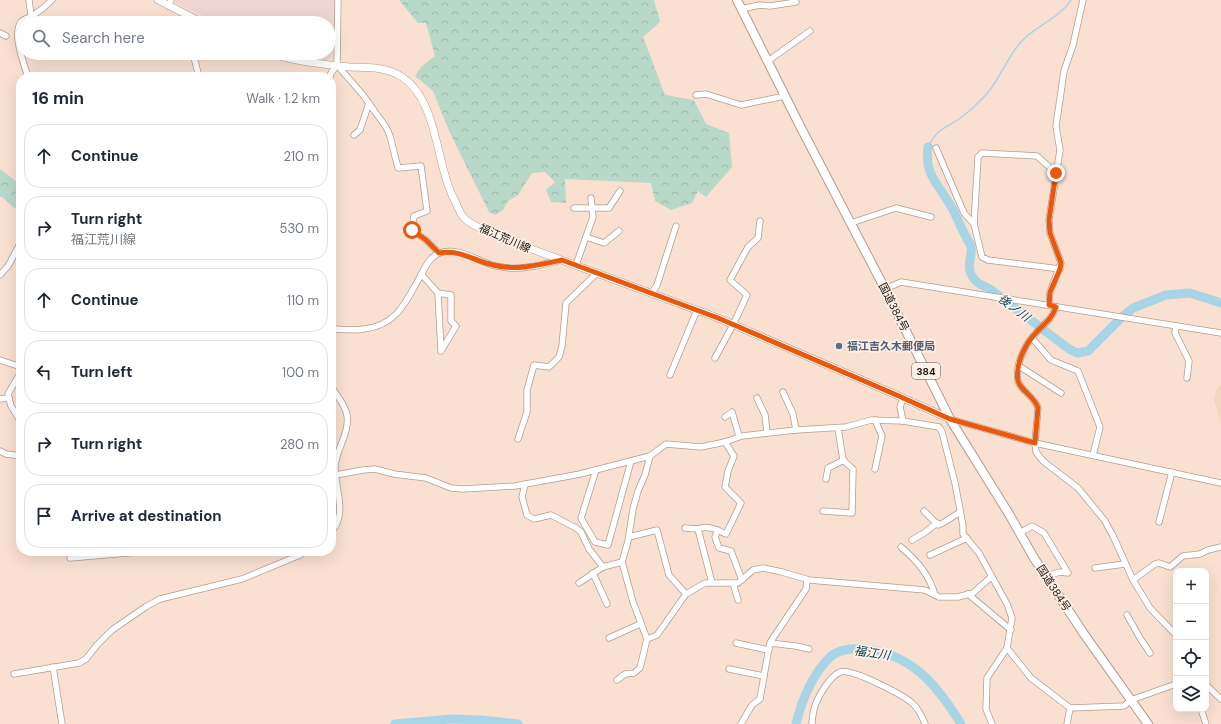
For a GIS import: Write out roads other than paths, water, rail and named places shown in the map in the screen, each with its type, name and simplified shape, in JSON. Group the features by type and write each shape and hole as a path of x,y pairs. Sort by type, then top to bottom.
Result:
{"highway":[{"name":"国道384号","path":"737,0 950,419 1046,576 1083,633 1148,724"}],"main road":[{"path":"158,0 170,3 185,16"},
{"name":"福江荒川線","path":"305,60 390,71 402,77 413,88 423,100 429,115 444,175 452,197 464,219 491,234 697,310 950,419"}],"street":[{"path":"29,0 31,16 52,0"},
{"path":"332,72 337,65 338,0"},
{"path":"1049,305 1050,292 1061,263 1050,233 1049,220 1060,150 1056,126 1064,71 1073,45 1083,0"},
{"path":"741,9 760,5 770,6 796,2"},
{"path":"768,62 810,31"},
{"path":"0,32 6,36"},
{"path":"23,60 27,72"},
{"path":"194,60 198,72"},
{"path":"337,65 369,103 386,127 390,136 398,168 421,166 427,211 414,216 412,230 426,240 439,253"},
{"path":"696,95 706,94 741,105 785,96"},
{"path":"354,135 360,130 369,103"},
{"path":"936,148 964,213 974,224"},
{"path":"1056,173 1037,156 982,153 978,157 974,224 982,257 988,260 1060,269"},
{"path":"574,208 609,208 620,191"},
{"path":"576,265 593,217 592,198"},
{"path":"851,223 896,208 931,217"},
{"path":"715,358 747,295 730,280 748,247 758,238 760,221"},
{"path":"652,293 657,285 676,226"},
{"path":"586,237 604,242 619,231"},
{"path":"0,275 8,266 16,251"},
{"path":"336,329 364,330 390,320 402,308 428,261 439,253 462,253 493,265 512,268 562,260"},
{"path":"518,439 527,412 527,390 534,365 549,367 559,357 562,346 566,303 597,273"},
{"path":"421,274 438,293 442,351 456,326 451,320 451,295 438,293"},
{"path":"885,289 901,282 1221,333"},
{"path":"1056,307 1053,316 1026,346 1017,371 1018,383 1036,403 1038,408 1035,443 1036,452 1043,461 1078,488 1105,521 1133,580 1150,608 1173,631"},
{"path":"670,375 697,310"},
{"path":"1176,326 1175,334 1189,361 1187,378"},
{"path":"1032,338 1051,360 1078,371 1100,426 1093,455"},
{"path":"0,360 16,365"},
{"path":"1019,366 1061,393"},
{"path":"16,380 8,394 11,406 16,414"},
{"path":"782,392 793,414 796,430"},
{"path":"336,394 345,408 348,421 345,435 336,458"},
{"path":"0,399 9,398"},
{"path":"758,398 765,415 767,433"},
{"path":"903,398 900,406 903,421"},
{"path":"725,417 732,412 739,436"},
{"path":"950,419 1035,443 1221,483"},
{"path":"875,420 882,436 875,469"},
{"path":"336,526 339,522 340,514 336,475 358,470 375,469 394,474 426,478 445,486 462,489 492,488 524,484 596,470 650,456 666,444 701,446 725,442 739,436 796,430 838,428 875,420 903,421 939,427 942,432 955,483 963,534 979,553 1007,604 1012,618 1007,648 987,678 986,709 992,724"},
{"path":"823,511 852,513 853,470 844,460 838,428"},
{"path":"685,528 702,527 718,530 726,534 741,503 725,488 728,471 734,456 725,442"},
{"path":"0,451 6,454 16,455"},
{"path":"617,680 624,674 634,673 640,668 647,639 640,624 622,562 629,537 633,510 638,491 645,475 650,456"},
{"path":"826,479 828,468 844,460"},
{"path":"596,470 581,518 595,542 608,545 631,461"},
{"path":"1159,522 1172,472"},
{"path":"524,484 522,497 528,515 534,519 551,515 576,528 581,532 589,549 603,567"},
{"path":"924,510 936,524"},
{"path":"912,540 924,534 936,524 938,525 943,523 960,512"},
{"path":"1020,533 1032,526 1044,533 1068,573 1060,572 1046,576"},
{"path":"698,528 712,583"},
{"path":"629,537 657,530 669,574 686,594"},
{"path":"718,530 715,537 719,548 731,551 742,580"},
{"path":"930,555 967,538"},
{"path":"901,547 913,557 923,569 931,583 935,595"},
{"path":"1133,580 1155,564 1159,563 1170,567 1183,556 1200,554 1208,550 1221,547"},
{"path":"70,558 93,556"},
{"path":"14,674 79,662 86,659 112,630 160,599 242,579 298,556"},
{"path":"579,583 603,567 622,562"},
{"path":"1095,568 1125,564"},
{"path":"647,639 657,634 686,594 705,584 738,584 754,570 763,568 807,580 925,590 939,597 958,597 973,593 992,577"},
{"path":"594,573 607,604"},
{"path":"741,724 752,705 760,699 770,643 806,589 807,580"},
{"path":"733,583 738,600"},
{"path":"968,594 1011,630"},
{"path":"1127,615 1150,653"},
{"path":"609,638 640,624"},
{"path":"736,643 768,650"},
{"path":"770,643 809,649"},
{"path":"1007,648 1031,678 1070,708 1124,706 1131,700 1173,685"},
{"path":"53,667 62,724"},
{"path":"729,670 764,676"},
{"path":"812,724 814,707 827,684 841,672 848,671 878,683 904,697 913,704 922,716 925,724"},
{"path":"1209,688 1221,699"},
{"path":"1067,724 1070,708"},
{"path":"1202,712 1206,724"}],"waterway":[{"path":"928,147 938,133 962,117 984,97 1020,43 1032,32 1060,13 1071,0"},
{"name":"後ノ川","path":"928,147 928,164 932,177 953,210 970,245 971,250 969,266 973,277 977,282 990,289 1069,349 1077,353 1088,351 1133,308 1166,295 1190,293 1221,303"},
{"name":"福江川","path":"796,724 808,688 823,664 830,657 849,649 879,651 894,656 908,664 921,673 932,684 961,724"},
{"name":"福江川","path":"395,724 451,719 482,720 518,724"}],"place":[{"name":"福江吉久木郵便局","path":"839,346"}]}
